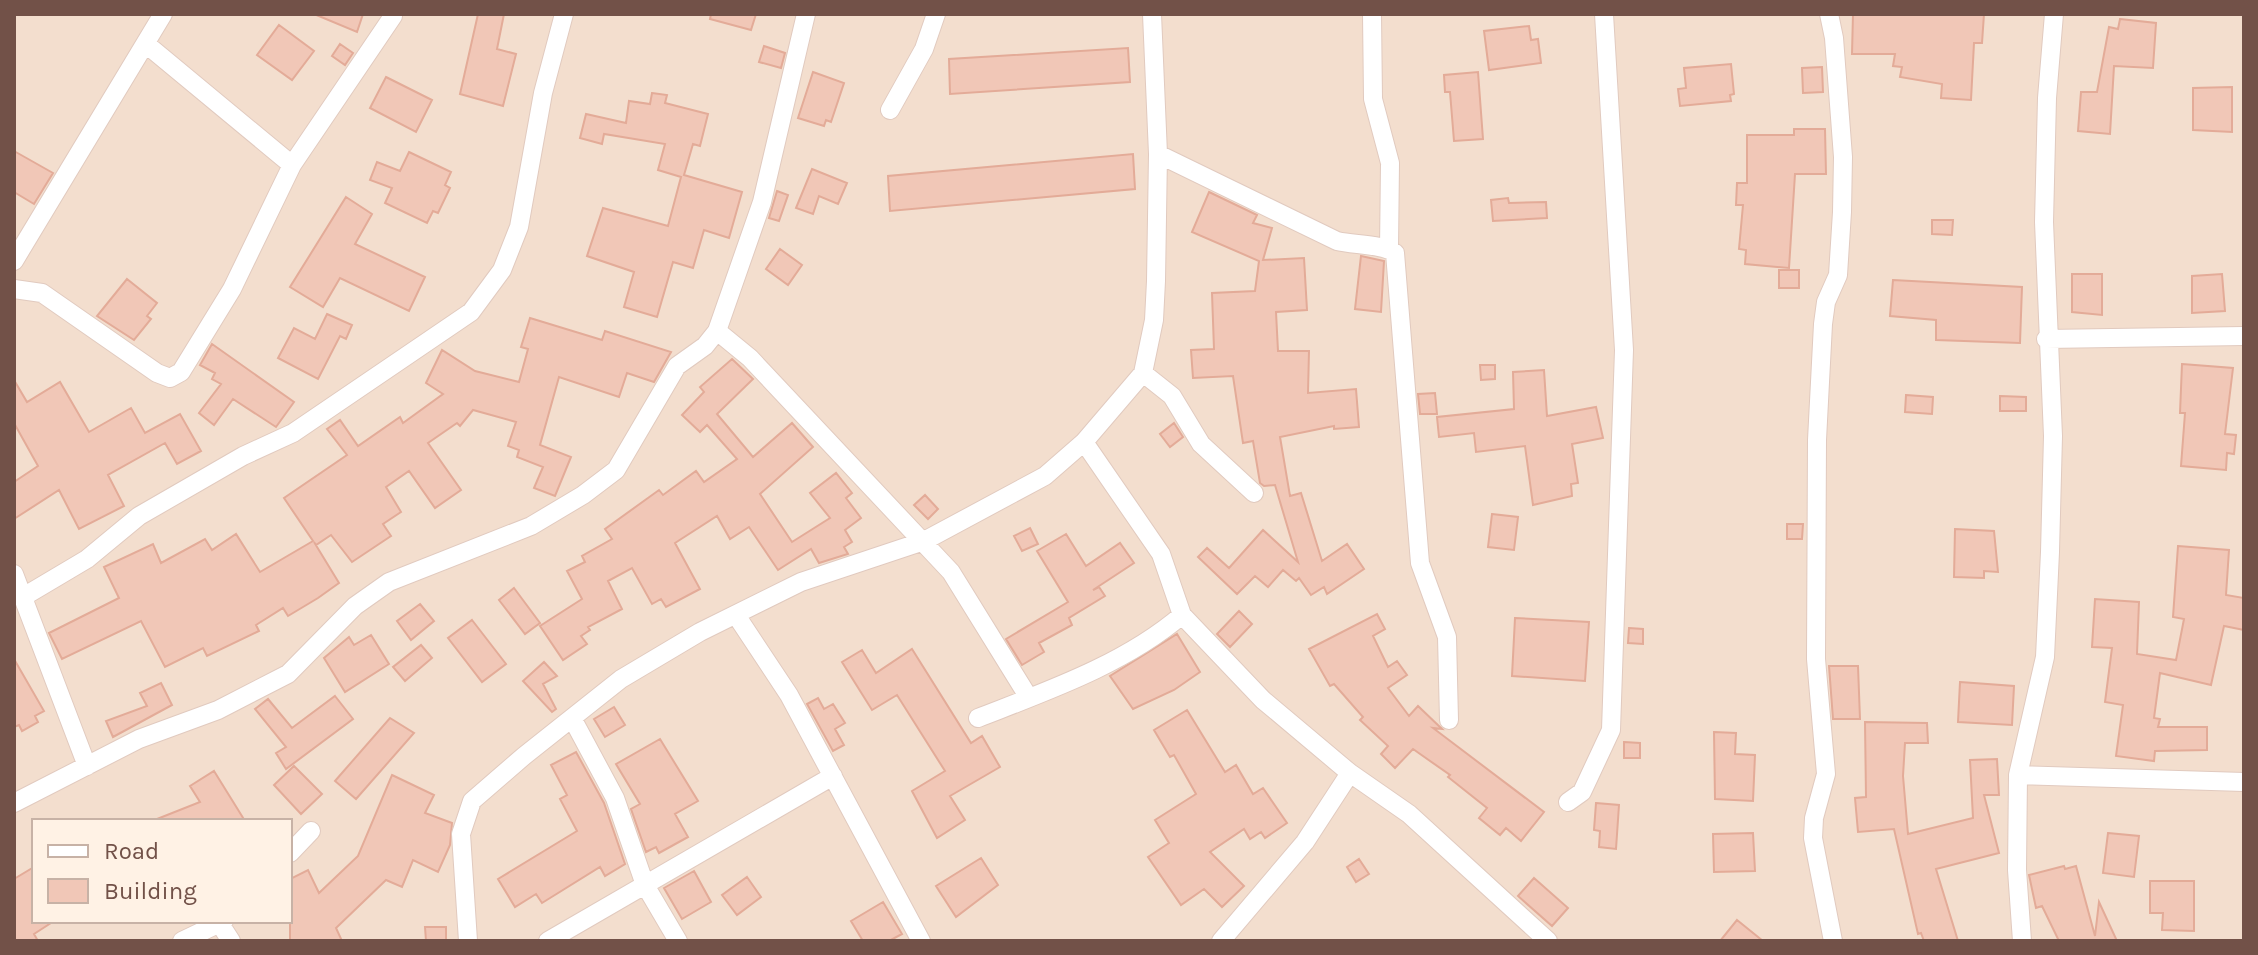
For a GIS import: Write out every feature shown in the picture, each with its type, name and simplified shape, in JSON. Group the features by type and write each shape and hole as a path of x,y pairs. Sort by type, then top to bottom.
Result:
{"street":[{"path":"14,261 163,14"},
{"path":"23,597 87,559 139,516 243,456 293,433 471,312 502,270 519,227 543,93 564,14"},
{"path":"14,803 139,739 218,710 288,674 355,606 389,582 531,526 583,495 616,470 677,366 705,346 717,331 762,202 806,14"},
{"path":"890,110 924,49 936,14"},
{"path":"468,941 461,834 472,801 621,679 801,582 924,541 1045,476 1084,442 1143,373 1154,320 1158,154 1152,14"},
{"path":"1372,14 1373,99 1390,163 1389,249"},
{"path":"1568,802 1582,792 1611,730 1624,309 1604,14"},
{"path":"1829,14 1841,129 1842,212 1838,275 1826,302 1817,440 1816,659 1826,774 1814,818 1813,838 1833,941"},
{"path":"2022,941 2017,870 2018,775 2045,657 2053,436 2046,339 2046,144 2054,14"},
{"path":"14,289 42,293 157,373 170,378 181,372 204,338 292,165 393,16"},
{"path":"146,44 292,165"},
{"path":"1158,154 1337,241 1389,249 1395,253 1399,274 1411,486 1420,563 1447,637 1449,720"},
{"path":"717,331 750,358 951,572 1029,698"},
{"path":"2046,339 2244,336"},
{"path":"1143,373 1172,396 1201,444 1254,493"},
{"path":"1084,442 1161,554 1182,615 1263,700 1350,773 1409,814 1548,941"},
{"path":"14,574 87,766"},
{"path":"736,615 789,695 921,941"},
{"path":"978,718 1029,698 1159,635 1182,615"},
{"path":"572,718 615,798 645,885 678,941"},
{"path":"1221,941 1305,842 1350,773"},
{"path":"2018,775 2244,782"},
{"path":"548,941 833,776"},
{"path":"292,851 311,831"},
{"path":"182,941 220,923"}],"shaded area":[{"path":"14,14 2244,14 2244,941 14,941"}],"building":[{"path":"314,14 363,14 357,32"},
{"path":"478,14 504,14 497,49 516,54 503,106 460,94"},
{"path":"711,14 756,14 751,30 710,19"},
{"path":"1853,14 1984,14 1982,43 1974,43 1971,100 1941,98 1942,84 1900,77 1902,67 1893,66 1895,54 1852,54"},
{"path":"2120,19 2156,23 2153,68 2114,66 2110,134 2078,131 2081,92 2097,92 2109,27 2118,29"},
{"path":"279,25 314,51 292,80 257,55"},
{"path":"1529,26 1531,40 1538,39 1541,63 1489,70 1484,31"},
{"path":"340,44 353,53 345,65 332,56"},
{"path":"764,46 785,53 781,68 759,62"},
{"path":"1128,48 1130,82 950,94 949,59"},
{"path":"1731,64 1734,94 1730,95 1731,101 1680,106 1678,89 1686,88 1684,68"},
{"path":"1822,67 1823,92 1803,93 1802,68"},
{"path":"813,72 844,83 831,122 826,120 824,126 798,118"},
{"path":"1478,72 1483,139 1454,141 1450,92 1445,92 1444,75"},
{"path":"386,77 432,100 416,132 370,108"},
{"path":"2232,87 2232,132 2193,130 2193,88"},
{"path":"652,93 667,95 665,103 708,114 700,146 693,144 684,175 742,192 729,238 704,230 693,268 673,262 657,317 624,307 634,272 587,256 603,208 668,226 681,177 658,170 665,144 604,134 602,144 580,138 586,114 626,123 629,101 650,104"},
{"path":"1794,129 1825,129 1826,174 1795,174 1789,268 1745,264 1746,250 1739,249 1743,205 1736,205 1737,183 1747,183 1747,135 1794,135"},
{"path":"14,151 53,173 34,204 14,192"},
{"path":"409,152 451,172 445,185 450,188 438,213 433,211 427,223 385,203 392,188 370,180 377,162 400,171"},
{"path":"1133,154 1135,189 890,211 888,176"},
{"path":"812,169 847,183 838,204 819,196 813,214 796,208"},
{"path":"777,191 788,195 779,221 769,218"},
{"path":"1209,192 1257,215 1253,223 1272,228 1263,260 1304,258 1307,310 1276,312 1278,351 1309,351 1308,393 1356,389 1359,427 1334,429 1334,426 1280,437 1290,496 1301,493 1322,561 1347,544 1364,569 1327,594 1324,587 1311,595 1299,578 1296,581 1283,570 1268,587 1255,576 1237,594 1198,557 1207,548 1229,568 1263,530 1298,562 1275,485 1264,486 1260,483 1253,441 1243,443 1233,376 1193,378 1191,350 1214,349 1212,293 1255,291 1259,261 1192,232"},
{"path":"346,197 372,214 355,244 425,277 409,311 340,278 323,307 290,287"},
{"path":"1508,198 1509,203 1546,202 1547,218 1493,221 1491,200"},
{"path":"1932,220 1953,220 1952,235 1932,234"},
{"path":"780,249 802,265 788,285 766,269"},
{"path":"1361,256 1384,261 1381,312 1355,309"},
{"path":"1779,270 1799,270 1799,288 1779,288"},
{"path":"2072,274 2102,274 2102,315 2072,312"},
{"path":"2222,274 2225,311 2192,313 2192,276"},
{"path":"127,279 157,303 147,316 151,319 134,340 97,316"},
{"path":"1893,280 2022,287 2020,343 1936,340 1936,320 1890,316"},
{"path":"327,314 352,325 346,339 340,336 318,379 278,358 294,328 315,339"},
{"path":"530,318 602,340 605,331 671,352 654,382 627,373 619,397 559,377 540,445 571,457 555,496 534,488 543,467 517,457 519,450 508,446 516,422 473,410 460,426 457,423 428,443 461,490 435,508 409,471 386,487 401,512 383,524 391,536 352,562 331,535 316,545 314,542 339,583 318,598 288,616 283,608 256,625 259,631 207,656 203,648 165,667 141,621 62,659 49,633 119,598 104,567 153,544 161,563 205,539 212,550 236,534 260,572 313,541 284,498 347,455 327,429 340,420 358,446 400,417 403,423 443,394 426,383 442,350 475,371 519,382 528,349 521,347"},
{"path":"212,344 294,402 276,427 233,399 214,425 199,413 221,384 212,379 215,373 200,365"},
{"path":"732,359 753,379 717,414 753,457 792,423 813,447 760,494 792,542 830,518 810,493 836,473 852,493 846,498 861,518 845,530 852,542 844,547 848,554 819,563 811,549 778,570 749,527 730,539 717,516 675,543 700,589 666,607 661,599 652,604 632,568 608,581 622,609 588,627 590,630 581,636 587,644 563,660 540,626 582,599 567,571 585,562 582,556 612,539 605,529 659,490 663,495 696,471 704,482 737,459 707,425 700,432 682,415 704,392 700,387"},
{"path":"2182,364 2233,368 2225,434 2236,435 2234,454 2227,453 2226,470 2181,466 2185,413 2180,413"},
{"path":"1480,365 1495,365 1495,379 1481,380"},
{"path":"1544,370 1547,416 1596,407 1603,438 1572,444 1578,483 1571,484 1572,496 1533,505 1525,446 1476,452 1474,433 1439,437 1437,417 1514,409 1513,372"},
{"path":"14,380 27,402 60,382 89,432 131,408 145,433 180,414 201,451 177,464 165,443 108,475 124,506 79,529 59,490 14,519 14,482 38,466 14,423"},
{"path":"1435,393 1437,414 1420,414 1418,394"},
{"path":"1906,395 1933,397 1932,414 1905,412"},
{"path":"2000,396 2026,397 2026,411 2000,411"},
{"path":"1174,423 1183,437 1170,447 1160,434"},
{"path":"925,495 938,509 928,519 914,505"},
{"path":"1492,514 1518,517 1514,550 1488,547"},
{"path":"1787,524 1803,524 1802,539 1787,539"},
{"path":"1030,528 1038,544 1022,551 1014,536"},
{"path":"1955,529 1994,531 1998,572 1984,571 1984,578 1954,577"},
{"path":"1066,534 1086,566 1120,543 1134,563 1093,590 1099,587 1105,596 1069,618 1072,625 1039,643 1044,652 1022,665 1006,639 1068,602 1037,551"},
{"path":"2178,546 2229,550 2226,595 2244,598 2244,630 2224,626 2211,685 2160,673 2154,718 2160,719 2158,727 2207,727 2207,750 2155,751 2154,761 2116,756 2123,705 2105,702 2112,648 2092,647 2095,599 2139,602 2137,654 2176,660 2184,619 2173,617"},
{"path":"514,588 540,623 525,634 499,600"},
{"path":"420,604 434,621 411,640 397,621"},
{"path":"1239,611 1252,624 1230,647 1217,634"},
{"path":"1377,614 1385,629 1373,636 1388,667 1397,661 1407,675 1388,688 1409,716 1418,706 1442,729 1433,728 1544,812 1521,841 1506,828 1500,835 1479,818 1487,808 1448,777 1450,775 1413,749 1395,768 1381,754 1388,746 1360,720 1363,717 1334,684 1330,686 1309,649"},
{"path":"1515,618 1589,622 1585,681 1512,676"},
{"path":"472,620 506,664 482,682 448,638"},
{"path":"1629,628 1643,629 1643,644 1628,643"},
{"path":"1177,634 1200,672 1174,690 1133,709 1110,676"},
{"path":"371,635 389,664 345,692 324,658 349,637 354,645"},
{"path":"421,645 432,658 405,681 393,667"},
{"path":"912,649 971,743 982,736 1000,767 950,796 965,820 937,838 912,791 945,771 897,695 872,710 842,662 862,650 876,673"},
{"path":"14,659 44,711 35,716 38,722 22,731 19,725 14,727"},
{"path":"544,662 557,676 543,684 556,709 552,712 523,681"},
{"path":"1829,666 1858,666 1860,719 1833,719"},
{"path":"1960,682 2014,686 2012,725 1958,722"},
{"path":"161,683 172,705 113,737 106,721 147,706 140,693"},
{"path":"335,696 353,719 286,769 276,753 286,747 255,709 268,699 292,728"},
{"path":"818,698 824,709 833,704 845,723 835,729 844,745 833,751 807,704"},
{"path":"614,707 625,725 605,737 594,719"},
{"path":"1187,710 1225,772 1236,765 1253,794 1263,788 1287,823 1265,838 1261,832 1250,839 1244,829 1210,852 1244,886 1222,907 1204,889 1181,905 1148,857 1169,843 1155,820 1196,794 1174,755 1170,757 1154,730"},
{"path":"390,718 414,733 356,799 335,781"},
{"path":"1865,722 1927,723 1928,743 1905,743 1903,776 1908,834 1973,818 1970,760 1997,759 1999,795 1984,795 1999,853 1936,869 1958,941 1924,941 1921,933 1918,934 1894,829 1858,832 1855,798 1866,797"},
{"path":"1714,732 1736,733 1735,754 1755,755 1753,801 1715,799"},
{"path":"660,739 698,801 675,814 688,837 659,853 656,847 646,852 631,809 640,804 616,764"},
{"path":"1624,742 1640,743 1640,758 1624,758"},
{"path":"576,752 604,803 625,864 605,876 600,867 542,903 536,894 515,907 498,879 577,831 560,799 567,795 551,765"},
{"path":"294,766 322,794 301,814 274,785"},
{"path":"214,771 244,819 157,819 200,802 190,786"},
{"path":"392,775 434,795 425,813 452,823 450,845 438,872 413,860 402,887 386,880 336,928 342,941 290,941 292,878 308,870 319,893 358,856"},
{"path":"1596,803 1619,805 1616,849 1599,847 1600,831 1594,830"},
{"path":"1753,833 1755,871 1714,872 1713,834"},
{"path":"2108,833 2139,836 2134,877 2103,873"},
{"path":"981,858 998,885 956,917 936,886"},
{"path":"1359,859 1369,874 1356,882 1347,867"},
{"path":"2064,866 2065,869 2076,866 2095,936 2099,902 2117,941 2059,941 2042,906 2036,908 2029,875"},
{"path":"32,868 32,923 51,923 34,934 38,941 14,941 14,879"},
{"path":"694,871 711,902 682,919 664,888"},
{"path":"747,877 761,897 737,915 722,895"},
{"path":"1534,878 1568,908 1552,926 1518,896"},
{"path":"2150,881 2194,881 2194,931 2162,930 2163,913 2150,913"},
{"path":"883,902 902,934 889,941 863,941 851,921"},
{"path":"1737,920 1763,941 1720,941"},
{"path":"425,927 446,927 446,941 426,941"}]}
